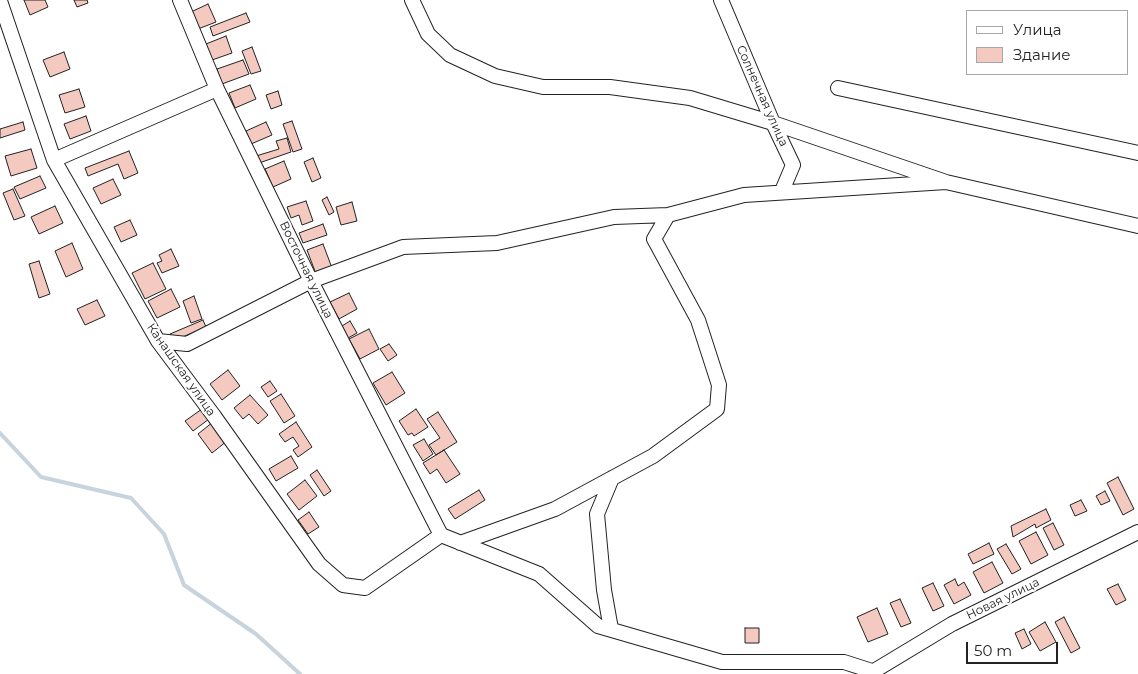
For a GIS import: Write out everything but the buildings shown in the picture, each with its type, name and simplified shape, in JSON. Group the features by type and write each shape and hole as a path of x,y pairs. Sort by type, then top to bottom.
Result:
{"street":[{"name":"Восточная улица","path":"180,0 217,89 311,281 441,535"},
{"name":"Солнечная улица","path":"721,0 773,123 793,165 782,191"},
{"name":"Канашская улица","path":"0,1 54,160 158,341 319,564 343,585 365,588 441,535"},
{"path":"415,4 428,34 450,55 495,76 543,87 610,87 690,98 773,123 946,182 1138,226"},
{"path":"838,88 1138,153"},
{"path":"54,160 217,89"},
{"path":"158,341 187,344 311,281 403,247 497,243 614,217 668,215 744,194 946,182"},
{"path":"460,543 555,509 653,456 717,409 719,385 698,320 654,238 668,215"},
{"path":"611,630 604,590 597,514 612,478"},
{"name":"Новая улица","path":"871,673 952,624 1138,532"},
{"path":"441,535 539,574 598,626 722,662 844,662 871,673"}],"waterway":[{"path":"0,433 41,477 131,498 164,534 184,585 256,634 300,674"}]}
